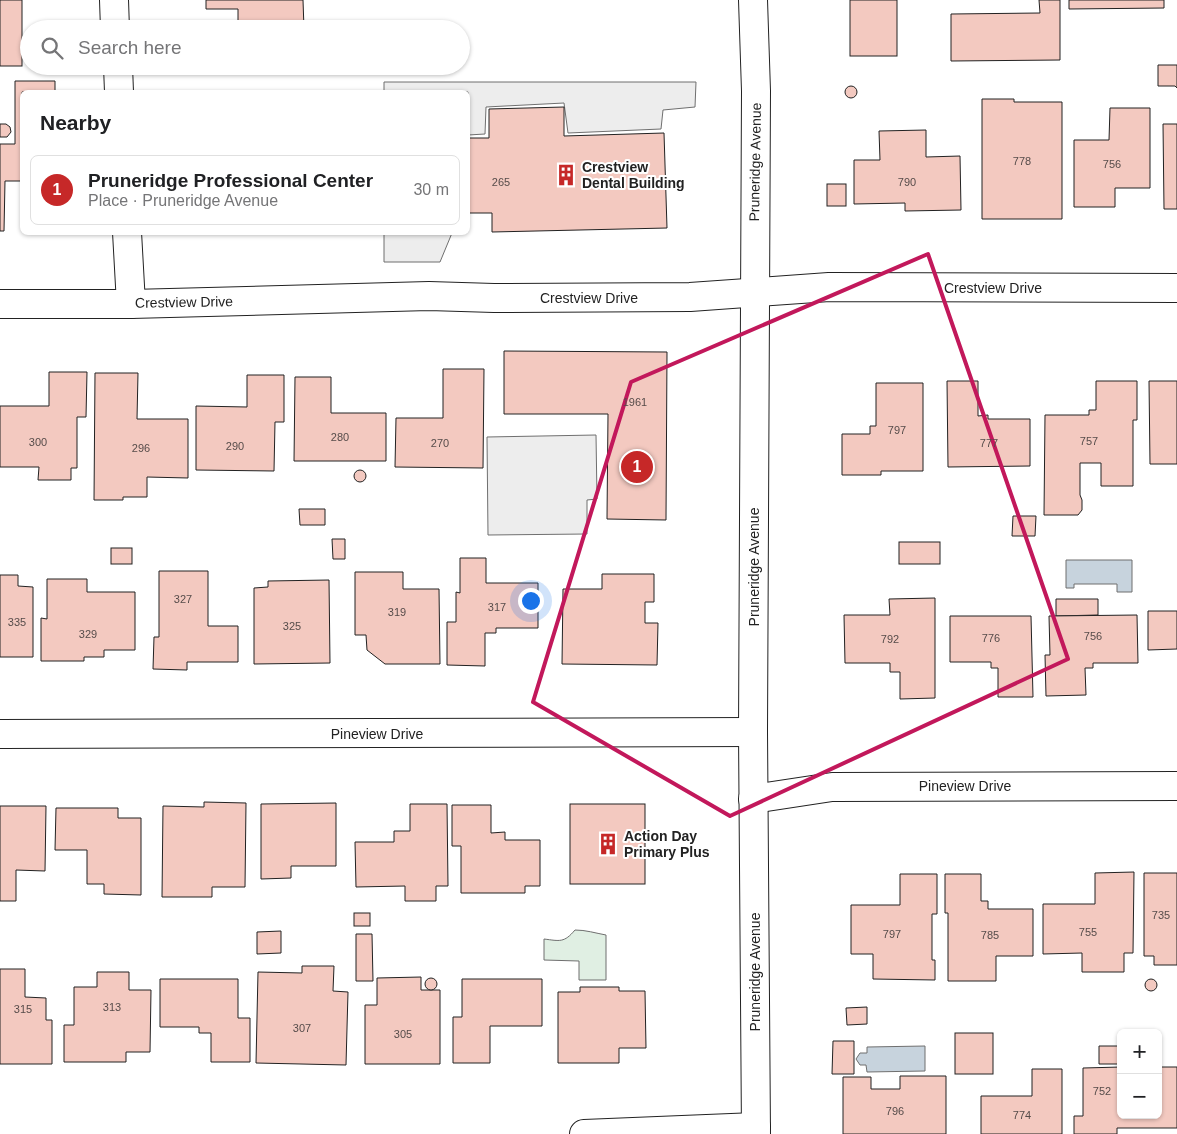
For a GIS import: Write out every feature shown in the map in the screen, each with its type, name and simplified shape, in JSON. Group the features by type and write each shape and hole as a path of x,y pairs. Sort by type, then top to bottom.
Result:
{"street":[{"path":"114,0 115,20"},
{"name":"Pruneridge Avenue","path":"753,0 756,90 753,732 756,1130"},
{"path":"118,75 119,90"},
{"path":"127,235 131,304"},
{"name":"Crestview Drive","path":"0,304 131,304 428,296 494,298 690,297 829,287 1177,288"},
{"name":"Pineview Drive","path":"0,734 753,732"},
{"name":"Pineview Drive","path":"753,799 832,787 1177,786"},
{"path":"584,1134 756,1130"}],"highlighted area":[{"path":"928,254 1068,659 730,816 533,702 631,382"}],"green space":[{"path":"575,930 606,935 606,980 579,980 579,961 544,960 544,939 565,939"}],"shaded area":[{"path":"384,82 696,82 695,107 663,110 661,129 568,133 564,103 486,107 485,134 470,135 470,90 384,90"},
{"path":"384,235 451,235 440,262 384,262"},
{"path":"596,435 597,499 587,500 587,534 488,535 487,437"},
{"path":"1066,560 1132,560 1132,592 1117,592 1117,584 1074,584 1074,588 1066,588"},
{"path":"925,1046 925,1071 867,1072 866,1065 860,1065 856,1059 860,1053 867,1053 867,1047"}],"building":[{"path":"0,0 22,0 20,66 0,66"},
{"path":"206,0 303,0 304,20 238,20 238,9 206,9"},
{"path":"850,0 897,0 897,56 850,56"},
{"path":"1039,0 1060,0 1060,60 951,61 951,14 1040,13"},
{"path":"1069,0 1164,0 1164,8 1069,9"},
{"path":"1158,65 1177,65 1177,88 1175,86 1158,86"},
{"path":"15,81 55,81 55,90 20,90 20,181 5,181 4,231 0,231 0,144 15,144"},
{"path":"849,86 853,86 857,92 853,98 849,98 845,94 845,90"},
{"path":"982,99 1014,99 1014,102 1062,102 1062,219 982,219"},
{"name":"Crestview Dental Building","path":"564,107 564,136 664,133 667,228 492,232 492,213 470,213 470,138 489,138 489,109"},
{"path":"1110,108 1150,108 1150,188 1115,188 1115,207 1074,207 1074,140 1109,140"},
{"path":"0,124 6,124 10,127 11,132 7,137 0,137"},
{"path":"1163,124 1177,124 1177,209 1164,209"},
{"path":"926,130 926,157 960,156 961,210 905,211 905,203 854,204 854,160 880,160 879,131"},
{"path":"827,184 846,184 846,206 827,206"},
{"path":"504,351 667,352 666,520 607,519 608,414 504,414"},
{"path":"443,369 484,369 483,468 395,467 396,418 443,418"},
{"path":"49,372 87,372 86,417 77,417 77,468 71,468 71,480 38,480 39,467 0,467 0,406 49,406"},
{"path":"95,373 138,373 137,419 188,419 188,478 147,477 147,497 123,497 123,500 94,500"},
{"path":"247,375 284,375 284,422 275,422 274,471 196,470 196,406 247,407"},
{"path":"295,377 331,377 331,413 386,413 386,461 294,461"},
{"path":"947,381 978,381 978,416 988,415 988,419 1030,419 1030,466 948,467"},
{"path":"1096,381 1137,381 1137,420 1133,420 1133,486 1101,486 1101,463 1080,463 1082,510 1078,515 1044,515 1045,415 1089,415 1089,410 1096,410"},
{"path":"1149,381 1177,381 1177,464 1150,464"},
{"path":"876,383 923,383 923,471 881,471 881,475 842,475 842,434 870,434 870,426 876,426"},
{"path":"358,470 362,470 366,476 362,482 358,482 354,478 354,474"},
{"path":"299,509 325,509 325,525 300,525"},
{"path":"1013,516 1036,516 1035,536 1012,536"},
{"path":"332,539 345,539 345,559 333,559"},
{"path":"899,542 940,542 940,564 899,564"},
{"path":"111,548 132,548 132,564 111,564"},
{"path":"460,558 486,558 486,583 538,583 538,628 496,628 496,633 485,633 485,666 447,665 447,622 456,622 456,592 460,593"},
{"path":"159,571 208,571 208,626 238,626 238,662 187,662 187,670 153,669 154,637 159,637"},
{"path":"355,572 403,572 403,589 439,589 440,664 385,664 367,650 366,635 355,635"},
{"path":"602,574 654,574 654,602 645,602 645,623 658,623 657,665 562,664 563,589 602,589"},
{"path":"0,575 18,575 18,586 33,587 33,657 0,657"},
{"path":"47,579 87,579 87,592 135,592 135,650 104,650 104,657 84,657 84,661 41,661 41,618 47,619"},
{"path":"329,580 330,663 254,664 254,588 268,587 268,581"},
{"path":"935,598 935,698 900,699 900,672 890,672 890,663 845,663 844,615 890,615 889,599"},
{"path":"1056,599 1098,599 1098,615 1056,616"},
{"path":"1148,611 1177,611 1177,649 1148,650"},
{"path":"1137,615 1138,663 1093,663 1093,668 1085,668 1086,695 1046,696 1045,655 1050,655 1049,616"},
{"path":"950,616 1031,616 1033,697 998,697 998,668 991,668 991,662 950,662"},
{"path":"204,802 246,803 245,887 212,887 212,897 162,897 163,806 204,807"},
{"path":"336,803 336,866 291,866 291,878 261,879 261,804"},
{"path":"410,804 447,804 448,886 436,886 436,901 405,901 405,886 356,887 355,842 394,842 394,831 410,831"},
{"name":"Action Day Primary Plus","path":"570,804 645,804 645,884 570,884"},
{"path":"452,805 491,805 491,833 505,832 505,840 540,840 540,886 525,886 525,893 461,893 461,846 452,846"},
{"path":"0,806 46,806 45,871 16,870 16,901 0,901"},
{"path":"56,808 118,808 118,818 141,818 141,895 104,894 104,884 87,884 87,850 55,850"},
{"path":"1134,872 1133,953 1124,953 1124,972 1082,972 1082,953 1043,954 1043,904 1095,904 1095,873"},
{"path":"1144,873 1177,873 1177,965 1154,965 1154,956 1144,956"},
{"path":"900,874 937,874 937,914 932,914 932,960 935,960 935,980 873,979 873,954 851,954 851,905 900,905"},
{"path":"945,874 981,874 981,901 988,901 988,909 1033,909 1033,956 996,956 996,981 948,981 948,913 945,913"},
{"path":"354,913 370,913 370,926 354,926"},
{"path":"281,931 281,953 257,954 257,932"},
{"path":"356,934 372,934 373,981 356,981"},
{"path":"302,966 334,966 333,991 348,992 346,1065 256,1063 258,972 302,973"},
{"path":"0,969 25,969 25,997 46,998 46,1020 52,1020 52,1064 0,1064"},
{"path":"97,972 129,972 129,990 151,990 150,1052 126,1052 126,1062 64,1062 64,1025 74,1025 74,987 97,987"},
{"path":"421,977 421,990 440,990 440,1064 365,1064 365,1005 377,1005 377,978"},
{"path":"429,978 433,978 437,984 433,990 429,990 425,986 425,982"},
{"path":"160,979 238,979 238,1018 250,1018 250,1062 211,1062 211,1033 199,1033 199,1027 160,1027"},
{"path":"462,979 542,979 542,1026 490,1026 490,1063 453,1063 453,1017 462,1017"},
{"path":"1149,979 1153,979 1157,985 1153,991 1149,991 1145,987 1145,983"},
{"path":"580,987 619,987 619,991 645,991 646,1048 619,1048 619,1063 558,1063 558,992 580,992"},
{"path":"867,1007 867,1024 847,1025 846,1008"},
{"path":"955,1033 993,1033 993,1074 955,1074"},
{"path":"833,1041 854,1041 854,1074 832,1074"},
{"path":"1099,1046 1117,1046 1117,1064 1099,1064"},
{"path":"1117,1067 1117,1119 1162,1119 1162,1067 1177,1067 1177,1128 1117,1128 1117,1134 1074,1134 1074,1116 1083,1116 1083,1068"},
{"path":"1032,1069 1062,1069 1062,1134 981,1134 981,1096 1032,1096"},
{"path":"900,1076 946,1076 946,1134 843,1134 843,1077 871,1077 871,1089 900,1089"}],"place":[{"name":"Crestview Dental Building","path":"566,175"},
{"name":"Pruneridge Professional Center","path":"637,467"},
{"name":"Action Day Primary Plus","path":"608,844"}]}
